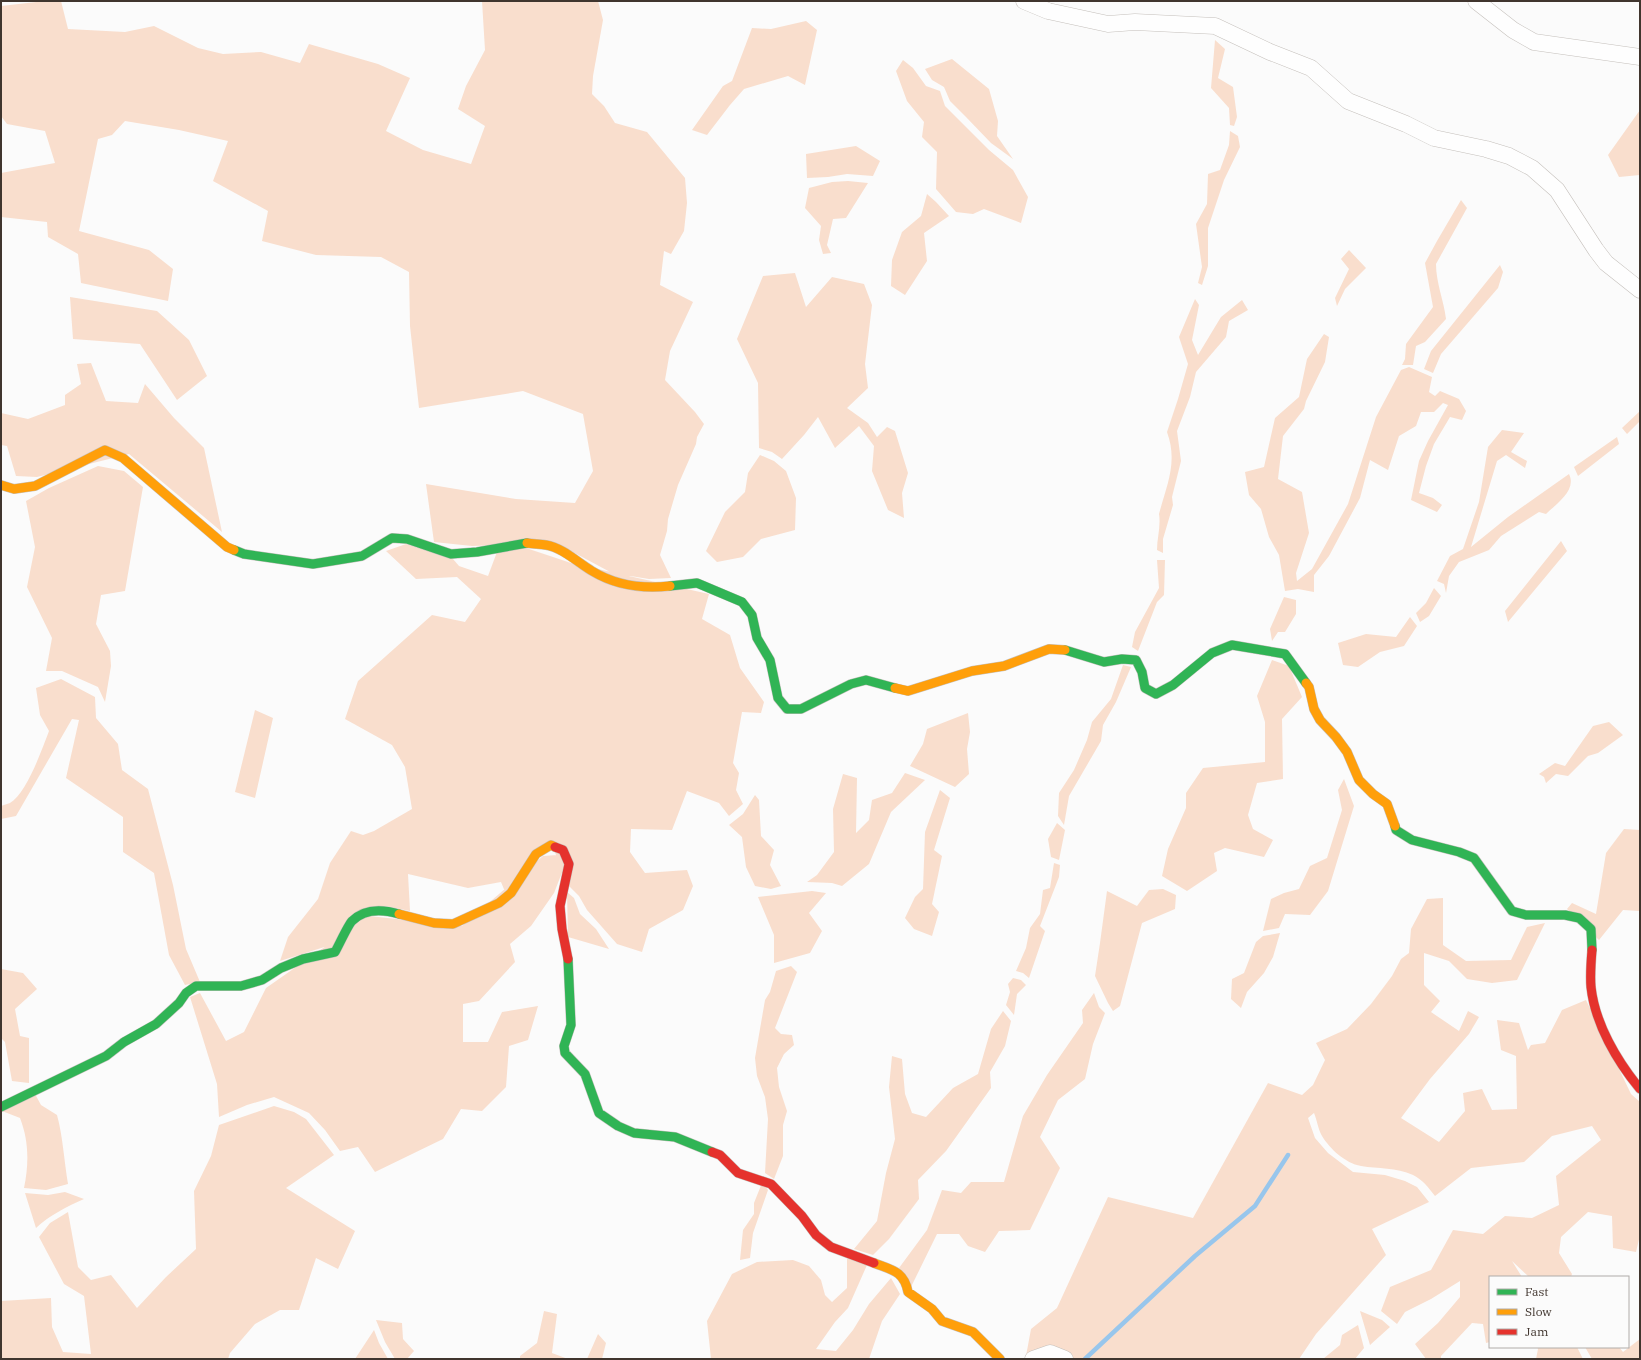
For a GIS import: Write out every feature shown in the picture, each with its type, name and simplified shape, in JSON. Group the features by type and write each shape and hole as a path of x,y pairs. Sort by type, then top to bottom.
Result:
{"street":[{"path":"1024,1 1048,11 1108,24 1135,22 1215,26 1270,52 1311,68 1348,101 1434,138 1486,149 1509,156 1532,168 1558,190 1596,250 1606,263 1640,290"},
{"path":"1476,1 1513,30 1534,42 1640,57"},
{"path":"1,486 14,489 35,486 105,450 123,458 227,547 244,554 313,564 362,556 392,538 407,539 451,554 477,552 525,543 547,545 610,580 625,584 653,588 696,582 742,602 752,615 757,638 770,660 778,698 787,709 801,709 851,684 866,680 908,691 972,671 1004,666 1049,650 1065,650 1104,662 1122,658 1136,660 1142,672 1145,688 1156,694 1173,685 1212,654 1232,645 1249,646 1285,654 1309,687 1314,709 1320,720 1336,737 1347,752 1359,780 1373,794 1387,804 1396,830 1412,840 1459,852 1474,858 1512,911 1526,915 1565,915 1579,918 1591,929 1592,987 1597,1011 1610,1044 1629,1076 1640,1089"},
{"path":"1,1107 106,1056 124,1042 156,1024 179,1003 186,992 196,986 241,986 262,980 281,968 303,958 335,952 351,922 367,911 386,910 434,922 453,924 473,915 499,902 512,893 536,854 551,845 563,850 569,864 560,906 562,929 568,955 571,1002 571,1025 564,1046 565,1053 585,1074 599,1113 618,1126 634,1133 675,1137 720,1155 738,1173 771,1184 802,1216 816,1235 831,1247 898,1272 906,1282 908,1292 932,1309 942,1321 973,1332 1000,1359"},
{"path":"1033,1359 1050,1353 1065,1359"}],"shaded area":[{"path":"45,1 61,1 68,29 125,32 154,26 198,48 223,54 261,52 300,63 309,44 378,64 410,78 386,131 423,150 471,164 485,126 458,109 466,86 485,50 482,1 598,1 603,20 593,76 592,94 604,106 615,123 647,132 685,178 687,203 684,231 671,254 664,251 660,285 693,302 670,351 665,380 695,412 704,424 697,437 696,444 678,485 668,519 667,531 660,555 671,578 649,579 612,573 556,543 472,546 434,542 426,484 516,499 575,503 593,471 583,414 523,391 419,408 410,326 409,272 381,257 316,255 262,241 268,211 213,181 228,141 179,130 125,121 112,135 98,139 79,231 149,250 173,269 168,301 81,283 78,254 48,237 47,222 1,217 1,173 55,163 45,131 7,124 1,116 1,6"},
{"path":"806,21 817,30 805,85 788,76 744,89 707,135 692,130 723,86 732,81 752,28 771,29"},
{"path":"1215,40 1225,49 1218,78 1233,87 1237,117 1234,126 1230,125 1229,108 1211,88"},
{"path":"952,59 989,89 998,121 997,136 1013,159 991,143 950,101 944,87 932,80 925,69"},
{"path":"903,60 913,68 926,86 940,91 945,106 989,150 1013,170 1028,197 1021,223 984,209 973,214 956,212 936,189 937,152 922,137 924,122 907,101 896,71"},
{"path":"1640,110 1640,175 1619,177 1608,155"},
{"path":"1230,131 1238,136 1240,147 1224,180 1208,228 1208,266 1202,285 1198,283 1202,267 1196,224 1207,204 1208,174 1220,170 1229,145"},
{"path":"856,146 880,161 873,176 847,174 807,178 806,154"},
{"path":"848,181 868,183 846,218 833,219 827,245 831,253 823,254 819,240 821,226 805,208 809,188 832,182"},
{"path":"927,194 949,216 924,233 927,261 905,295 891,286 892,260 902,232 921,216"},
{"path":"1461,200 1467,208 1436,264 1437,278 1446,319 1425,342 1416,346 1413,365 1402,365 1405,359 1406,344 1433,307 1425,263"},
{"path":"1349,250 1366,268 1345,289 1337,306 1335,298 1349,269 1341,259"},
{"path":"1500,265 1503,272 1498,288 1441,354 1433,373 1424,369 1431,351"},
{"path":"795,273 806,307 832,277 864,284 872,305 865,364 868,388 847,408 868,423 877,437 887,427 895,431 908,473 902,493 904,518 888,510 872,471 874,446 859,426 835,448 818,417 782,459 772,452 759,448 758,383 737,339 763,276"},
{"path":"70,297 157,311 189,340 207,376 177,400 140,344 73,339"},
{"path":"1195,299 1199,305 1192,340 1198,355 1221,317 1242,300 1248,310 1229,321 1226,337 1196,372 1190,397 1177,431 1181,461 1172,497 1173,505 1163,539 1163,553 1157,550 1160,523 1159,514 1168,483 1172,453 1167,432 1188,364 1179,337"},
{"path":"1324,334 1329,337 1325,362 1306,401 1304,409 1283,436 1278,479 1302,492 1309,533 1296,573 1297,581 1312,569 1348,504 1376,417 1401,370 1409,367 1432,377 1429,392 1435,396 1440,391 1459,399 1466,411 1462,420 1450,417 1434,444 1426,466 1419,493 1433,498 1442,505 1437,512 1411,500 1419,461 1428,441 1448,405 1443,403 1434,412 1421,412 1416,426 1399,436 1388,470 1370,460 1360,498 1329,556 1314,575 1314,592 1298,589 1285,591 1279,555 1269,537 1261,509 1249,495 1245,472 1264,467 1275,418 1299,397 1307,359"},
{"path":"91,363 106,401 138,403 145,384 174,418 204,448 222,532 129,454 37,477 16,476 7,446 1,445 1,413 28,419 65,405 65,395 81,384 77,364"},
{"path":"1640,411 1640,421 1627,434 1622,428"},
{"path":"1502,430 1524,433 1511,452 1527,461 1525,468 1506,455 1497,461 1471,547 1508,517 1569,474 1571,480 1568,491 1565,496 1546,514 1539,512 1501,536 1489,550 1459,562 1449,576 1446,593 1444,584 1437,581 1450,556 1463,549 1479,502 1488,447"},
{"path":"1617,437 1619,444 1578,476 1574,467"},
{"path":"760,455 774,461 786,471 796,498 795,530 761,539 743,557 717,562 706,551 725,512 745,492 748,473"},
{"path":"98,466 124,471 143,487 125,591 101,595 96,624 110,651 111,666 105,702 98,687 62,671 46,671 52,638 27,587 35,547 26,501 49,488"},
{"path":"1561,541 1567,551 1508,622 1505,611"},
{"path":"406,544 453,559 459,566 488,576 497,552 523,547 571,563 709,594 702,619 730,635 740,668 764,702 761,713 742,712 733,763 739,773 736,790 743,804 729,816 719,803 687,791 672,830 631,829 630,852 645,873 687,870 693,886 683,910 649,929 642,952 617,944 587,910 579,896 569,886 551,843 506,894 501,882 468,888 408,874 410,911 385,906 334,944 280,961 288,937 318,899 330,863 351,831 363,835 374,831 412,809 405,767 392,745 345,719 358,681 432,615 465,622 481,599 457,577 416,579 386,551"},
{"path":"1157,560 1165,560 1164,595 1157,602 1138,651 1132,647 1135,632 1159,588"},
{"path":"1434,588 1441,596 1429,616 1420,622 1416,613 1426,603"},
{"path":"1284,597 1296,600 1296,614 1285,632 1278,632 1272,641 1270,629"},
{"path":"1410,617 1417,626 1404,646 1380,652 1358,667 1343,665 1338,643 1366,634 1396,637"},
{"path":"1272,660 1289,666 1302,697 1282,719 1283,779 1257,783 1248,815 1253,829 1273,840 1264,857 1225,848 1214,853 1217,871 1187,891 1162,876 1168,849 1186,808 1186,793 1203,768 1265,762 1265,722 1257,696"},
{"path":"1123,665 1131,667 1116,702 1103,725 1101,741 1069,796 1064,825 1058,816 1059,793 1074,770 1087,740 1092,722 1111,699"},
{"path":"61,679 95,697 96,718 118,744 122,770 148,789 173,885 186,949 200,982 185,985 169,955 154,873 123,852 123,817 66,778 79,720 72,719 16,816 1,819 1,806 10,803 16,798 28,781 49,731 40,715 36,688"},
{"path":"255,710 273,718 255,798 235,792"},
{"path":"968,713 970,732 967,749 969,774 955,787 910,766 923,744 927,729"},
{"path":"1609,722 1623,735 1598,753 1588,756 1568,776 1556,774 1546,783 1544,777 1539,774 1555,763 1565,766 1593,726"},
{"path":"905,773 925,780 891,812 869,864 842,886 832,883 807,882 817,875 834,852 833,809 843,774 857,778 856,833 869,820 872,800 892,793"},
{"path":"1344,779 1354,806 1328,891 1310,915 1285,914 1279,928 1263,931 1271,899 1284,893 1299,889 1310,866 1327,858 1342,810 1338,790"},
{"path":"940,790 950,798 934,850 942,856 932,904 939,912 932,936 914,929 905,918 915,897 923,889 925,832"},
{"path":"755,795 759,800 761,836 774,850 770,865 781,886 771,889 755,886 746,867 742,837 729,825 743,814"},
{"path":"1057,823 1065,830 1059,860 1051,857 1048,839"},
{"path":"1624,829 1640,830 1640,911 1623,910 1599,940 1567,909 1572,903 1596,914 1606,853"},
{"path":"557,855 565,865 554,893 531,926 510,944 515,962 479,1001 463,1004 463,1042 488,1042 502,1012 538,1006 528,1040 509,1046 506,1087 482,1111 461,1109 443,1139 375,1172 358,1147 340,1151 325,1130 309,1113 274,1097 247,1105 219,1117 217,1084 190,997 200,993 226,1041 244,1032 266,988 369,916 462,926 543,856"},
{"path":"1054,863 1060,865 1059,877 1040,926 1045,931 1029,978 1023,973 1016,971 1026,948 1030,928 1040,914 1043,890 1050,888"},
{"path":"1163,889 1176,895 1175,909 1142,923 1120,1006 1113,1011 1095,976 1107,891 1137,906 1149,890"},
{"path":"812,891 826,893 809,913 822,931 810,953 774,963 774,935 758,897"},
{"path":"567,892 574,898 580,914 596,929 609,949 568,937"},
{"path":"1443,898 1443,945 1466,961 1511,960 1527,927 1545,923 1517,980 1492,983 1467,979 1449,961 1424,953 1424,985 1440,1001 1431,1012 1459,1031 1468,1011 1479,1017 1469,1034 1430,1079 1401,1118 1439,1142 1465,1111 1463,1093 1482,1089 1492,1110 1517,1109 1516,1056 1501,1050 1497,1020 1519,1023 1528,1050 1531,1045 1545,1043 1562,1010 1586,1000 1631,1094 1640,1102 1640,1235 1636,1252 1613,1248 1612,1216 1588,1212 1561,1237 1559,1253 1572,1274 1571,1276 1528,1276 1512,1261 1521,1276 1489,1276 1489,1342 1486,1343 1483,1324 1472,1323 1441,1356 1441,1359 1426,1359 1415,1344 1438,1323 1460,1297 1460,1281 1431,1299 1405,1312 1397,1324 1381,1311 1390,1287 1431,1270 1453,1230 1483,1234 1505,1216 1532,1218 1559,1205 1556,1176 1601,1140 1592,1126 1552,1136 1524,1162 1471,1168 1435,1196 1423,1181 1407,1172 1394,1169 1361,1166 1349,1162 1338,1155 1322,1136 1314,1113 1308,1118 1315,1138 1328,1153 1353,1172 1385,1175 1405,1181 1417,1187 1429,1202 1372,1229 1386,1255 1316,1334 1299,1359 1073,1359 1045,1347 1026,1356 1031,1329 1057,1308 1108,1197 1193,1218 1268,1083 1302,1095 1313,1085 1325,1060 1316,1043 1347,1029 1371,1004 1392,976 1401,959 1409,953 1411,929 1427,899"},
{"path":"1280,933 1273,957 1264,973 1247,992 1241,1008 1231,999 1232,979 1244,973 1256,942 1263,936"},
{"path":"791,966 797,972 775,1028 781,1034 792,1035 794,1045 784,1054 777,1068 779,1087 787,1111 783,1125 783,1156 774,1179 765,1173 768,1119 765,1097 757,1076 755,1058 765,1000 770,992 776,971"},
{"path":"1,969 23,973 37,989 15,1009 20,1036 29,1038 29,1083 12,1081 5,1042 1,1038"},
{"path":"1013,978 1021,980 1026,985 1017,994 1014,1015 1006,1005 1010,992 1008,984"},
{"path":"1094,993 1099,1007 1105,1013 1093,1044 1085,1079 1058,1100 1040,1137 1060,1168 1030,1230 999,1231 985,1252 968,1246 959,1234 937,1234 911,1287 899,1268 927,1230 942,1190 961,1193 971,1182 1004,1182 1023,1116 1047,1075 1083,1023 1082,1010"},
{"path":"1003,1011 1011,1021 1005,1046 990,1072 991,1088 946,1151 918,1180 919,1199 889,1239 873,1255 854,1249 877,1221 886,1173 895,1139 889,1087 892,1056 902,1059 905,1094 912,1113 926,1117 953,1088 978,1074 991,1029"},
{"path":"35,1094 41,1105 57,1115 68,1184 46,1190 24,1188 27,1170 27,1144 23,1127 20,1118 2,1111"},
{"path":"274,1106 294,1112 306,1119 334,1155 286,1188 355,1231 338,1269 316,1258 299,1310 280,1310 255,1324 230,1353 228,1359 1,1359 1,1301 51,1298 52,1327 63,1352 91,1354 84,1296 64,1284 39,1237 50,1223 68,1212 78,1267 91,1280 111,1275 137,1308 166,1277 196,1249 194,1191 211,1156 219,1125"},
{"path":"762,1183 768,1190 753,1233 750,1258 740,1260 743,1230 754,1214 754,1203"},
{"path":"65,1192 84,1199 58,1212 36,1228 25,1193 48,1195"},
{"path":"847,1258 867,1265 848,1308 835,1322 816,1349 836,1351 853,1330 869,1304 891,1278 900,1294 882,1321 869,1359 711,1359 707,1321 732,1274 757,1262 793,1260 809,1266 821,1280 825,1295 832,1302 847,1288"},
{"path":"544,1311 557,1314 552,1353 568,1359 520,1359 520,1356 537,1343"},
{"path":"1360,1311 1382,1320 1390,1327 1370,1345"},
{"path":"376,1320 402,1323 403,1339 414,1351 407,1359 395,1359 385,1342"},
{"path":"1358,1325 1364,1348 1355,1359 1323,1359 1340,1345 1342,1335"},
{"path":"374,1330 388,1359 355,1359"},
{"path":"598,1334 606,1343 602,1359 587,1359"},
{"path":"1640,1339 1640,1359 1592,1359 1586,1348 1620,1348 1623,1352"},
{"path":"1578,1348 1583,1359 1536,1359 1538,1349"}],"waterway":[{"path":"1085,1359 1195,1256 1255,1206 1288,1155"}],"traffic: fast":[{"path":"234,550 244,554 313,564 362,556 392,538 407,539 451,554 477,552 527,543"},
{"path":"670,586 697,583 742,602 752,615 757,638 770,660 778,698 787,709 801,709 851,684 866,680 895,688"},
{"path":"1065,650 1104,662 1122,659 1136,660 1142,672 1145,688 1156,694 1173,685 1212,653 1232,645 1285,654 1306,683"},
{"path":"1395,826 1396,830 1412,840 1459,852 1474,858 1512,911 1526,915 1565,915 1579,918 1591,929 1592,950"},
{"path":"1,1107 106,1056 124,1042 156,1024 179,1003 186,993 196,986 241,986 262,980 281,968 303,959 335,952 350,923 362,914 374,911 386,911 399,914"},
{"path":"568,959 571,1025 564,1046 565,1053 585,1074 599,1113 618,1126 634,1133 675,1137 712,1152"}],"traffic: slow":[{"path":"1,485 14,489 35,486 105,450 123,458 227,547 234,550"},
{"path":"527,543 546,545 558,549 592,571 610,580 630,585 650,587 670,586"},
{"path":"895,688 908,691 972,671 1004,666 1049,649 1065,650"},
{"path":"1306,683 1309,687 1314,709 1320,720 1336,737 1347,752 1359,780 1373,794 1387,804 1395,826"},
{"path":"399,914 434,923 453,924 499,903 511,893 536,854 551,845 555,847"},
{"path":"874,1263 900,1275 904,1280 908,1292 932,1309 942,1321 973,1332 1000,1359"}],"traffic: jam":[{"path":"555,847 563,850 569,864 560,906 562,929 568,959"},
{"path":"1592,950 1591,987 1597,1015 1615,1054 1640,1089"},
{"path":"712,1152 720,1155 738,1173 771,1184 802,1216 816,1235 831,1247 874,1263"}]}
